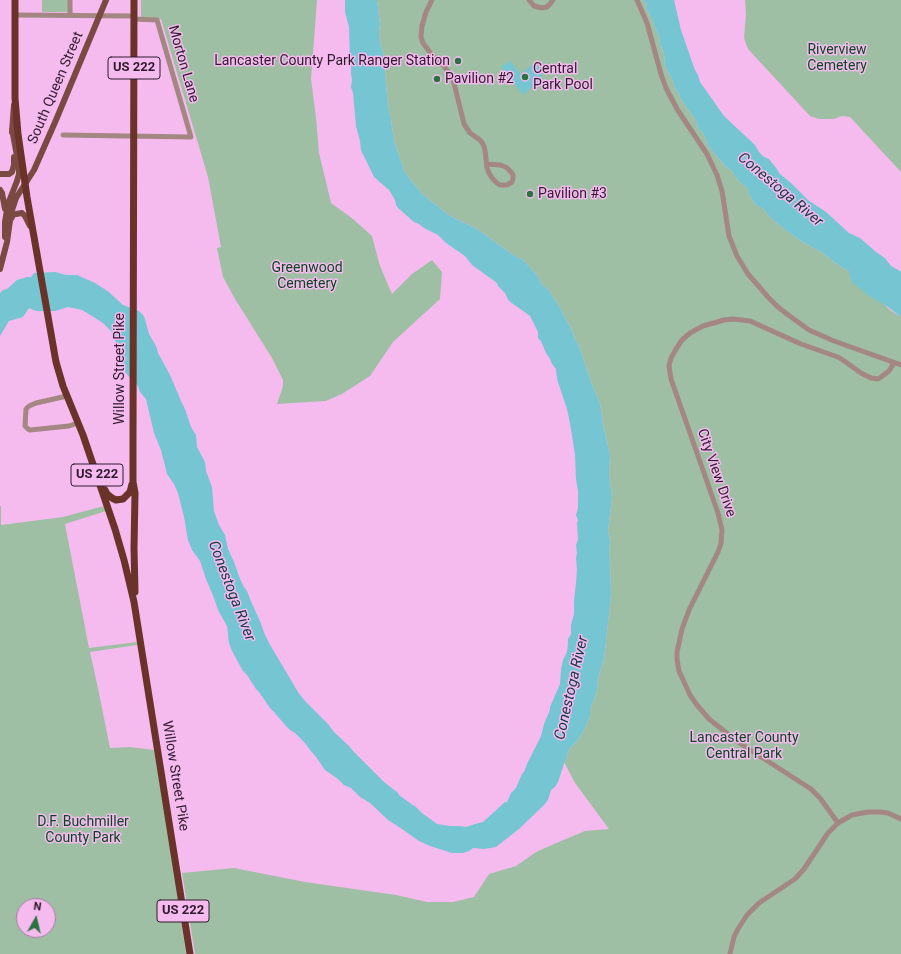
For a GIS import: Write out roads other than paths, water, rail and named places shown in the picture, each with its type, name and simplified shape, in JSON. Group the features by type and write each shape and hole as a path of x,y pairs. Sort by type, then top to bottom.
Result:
{"highway":[{"name":"US 222","path":"15,0 15,98 18,134 26,184"},
{"name":"US 222","path":"134,0 134,137"},
{"name":"Willow Street Pike","path":"134,137 134,602"},
{"name":"Willow Street Pike","path":"26,184 56,362 63,386 83,435 117,536 134,602 190,954"},
{"path":"83,435 87,440 104,487 110,497 116,500 123,499 130,492 133,482"}],"main road":[{"name":"South Queen Street","path":"5,250 8,242 11,213 16,198 34,170 106,0"},
{"path":"0,174 9,174 13,169 14,162 11,140 15,98"},
{"path":"0,270 5,250 6,213 8,204 18,181 19,167 12,129"},
{"path":"0,174 26,184"},
{"path":"0,190 6,213"},
{"path":"10,223 13,215 22,213 34,235"}],"street":[{"path":"70,0 70,15"},
{"path":"432,0 426,12 422,26 423,43 432,55 444,66 455,84 464,124 467,129 483,144 485,150 487,164 489,173 500,185 504,186 512,182 513,178 511,172 506,168 500,165 487,164"},
{"path":"529,0 538,8 542,8 550,4 553,0"},
{"path":"637,0 647,24 666,88 717,175 722,191 729,236 737,256 748,274 768,297 809,330 834,342 901,366"},
{"path":"15,15 99,15 134,18"},
{"name":"Morton Lane","path":"134,18 157,20 191,137 134,137"},
{"path":"63,135 134,137"},
{"name":"City View Drive","path":"838,823 820,798 811,789 738,742 709,719 690,695 679,672 677,652 682,630 695,598 718,552 721,543 722,530 718,513 671,379 669,366 676,349 682,340 690,333 703,326 733,319 750,321 801,344 840,358 861,373 871,378 878,379 887,374 894,363"},
{"path":"67,396 36,403 27,407 25,413 25,426 30,430 69,426 78,423"},
{"path":"730,954 738,929 747,915 759,903 795,879 804,869 828,833 838,823 861,812 888,813 901,819"}],"water":[{"name":"Conestoga River","path":"345,0 377,0 380,24 380,43 383,53 389,113 395,144 405,173 422,194 448,215 477,229 516,257 522,259 538,276 542,285 548,289 562,311 579,346 600,403 610,455 609,474 612,498 608,531 610,541 609,554 611,595 604,659 598,678 597,691 590,710 590,716 577,741 569,749 558,782 551,790 548,800 544,805 519,829 496,847 484,849 473,848 463,853 452,853 419,841 388,820 370,803 325,770 305,743 286,726 270,708 243,671 232,651 229,643 227,626 218,610 200,561 192,550 188,540 178,493 167,474 161,450 154,433 146,399 140,392 138,386 125,372 122,351 117,346 112,332 103,323 82,310 68,307 55,311 36,311 29,308 23,317 9,321 0,336 0,293 17,280 31,277 34,273 55,272 66,275 77,275 95,283 109,292 123,305 139,311 144,316 149,334 170,375 191,427 196,435 197,447 205,462 206,471 212,487 214,511 219,525 225,535 228,549 240,579 247,591 269,643 298,692 334,732 384,782 437,824 466,827 483,822 505,802 507,802 511,793 516,788 541,736 550,707 560,684 561,669 567,652 568,639 571,634 577,570 576,545 578,539 578,520 576,515 578,508 578,491 575,455 567,409 557,379 556,369 538,338 538,332 530,316 509,301 497,283 472,265 465,256 446,243 438,235 414,222 398,208 389,190 374,177 361,150 356,126 353,93 351,87 352,80 349,27 345,12"},
{"name":"Conestoga River","path":"643,0 674,0 681,30 700,82 724,116 755,145 764,157 769,159 779,173 808,200 826,212 849,233 860,238 885,258 891,266 901,272 901,317 888,307 869,296 853,283 849,271 788,232 772,219 763,209 755,204 747,188 737,179 731,170 726,167 709,147 703,133 698,129 697,122 681,99 665,66 664,54 659,36 646,8 647,4"},
{"name":"Central Park Pool","path":"510,61 521,74 535,62 542,71 541,80 523,95 501,67"}],"place":[{"name":"Lancaster County Park Ranger Station","path":"458,61"},
{"name":"Central Park Pool","path":"525,77"},
{"name":"Pavilion #2","path":"437,79"},
{"name":"Pavilion #3","path":"530,194"}],"park label":[{"name":"Riverview Cemetery","path":"837,58"},
{"name":"Greenwood Cemetery","path":"307,276"},
{"name":"Lancaster County Central Park","path":"744,746"},
{"name":"D.F. Buchmiller County Park","path":"83,830"}]}
